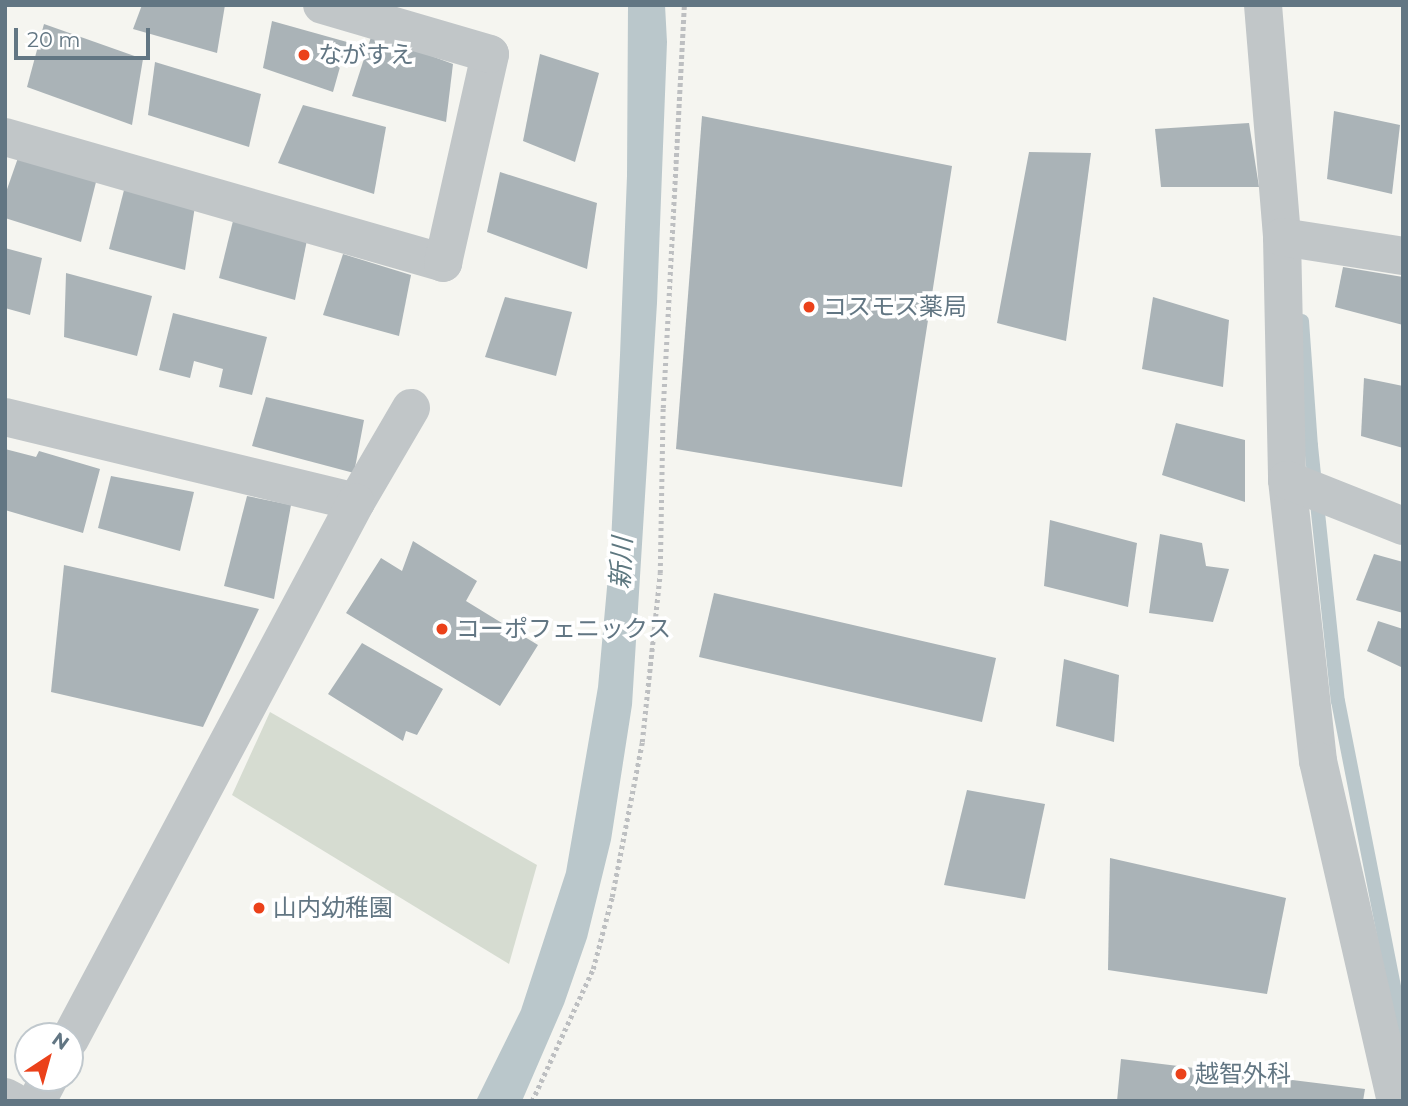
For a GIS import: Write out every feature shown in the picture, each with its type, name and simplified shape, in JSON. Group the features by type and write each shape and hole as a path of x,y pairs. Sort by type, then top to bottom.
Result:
{"street":[{"path":"5,136 443,263 490,54 323,5"},
{"path":"1263,5 1300,240 1287,480 1318,761 1396,1101"},
{"path":"1300,240 1403,256"},
{"path":"79,1022 356,502 411,408"},
{"path":"5,417 356,502"},
{"path":"1287,480 1403,526"},
{"path":"5,1097 13,1101"}],"path":[{"path":"532,1101 593,969 612,897 642,742 660,573 663,408 684,5"}],"shaded area":[{"path":"270,712 537,865 509,964 232,795"}],"water":[{"name":"新川","path":"628,5 665,5 667,42 657,303 632,705 611,840 587,938 564,1004 522,1101 476,1101 521,1010 566,872 598,687 611,543 620,355 627,176"}],"building":[{"path":"142,5 225,5 217,53 133,29"},
{"name":"ながすえ","path":"272,21 347,42 333,92 263,68"},
{"path":"44,24 143,59 132,125 27,87"},
{"path":"372,34 453,64 446,122 352,96"},
{"path":"540,54 599,73 575,162 523,141"},
{"path":"155,62 261,94 249,147 148,115"},
{"path":"303,105 386,127 374,194 278,163"},
{"path":"1334,111 1400,125 1392,194 1327,179"},
{"name":"コスモス薬局","path":"702,116 952,166 902,487 676,449"},
{"path":"1249,123 1259,187 1161,187 1155,129"},
{"path":"1029,152 1091,153 1066,341 997,323"},
{"path":"19,155 97,178 81,242 5,218 5,195"},
{"path":"500,172 597,203 587,269 487,232"},
{"path":"124,190 195,206 185,270 109,249"},
{"path":"233,221 307,240 295,300 219,278"},
{"path":"5,248 42,258 30,315 5,308"},
{"path":"343,254 411,275 399,336 323,315"},
{"path":"1343,267 1403,277 1403,325 1335,307"},
{"path":"66,273 152,296 137,356 64,337"},
{"path":"505,297 572,312 556,376 485,357"},
{"path":"1153,297 1229,320 1223,387 1142,369"},
{"path":"173,313 267,337 252,395 219,387 223,369 194,361 190,378 159,370"},
{"path":"1364,378 1403,386 1403,448 1361,436"},
{"path":"266,397 364,420 354,473 252,446"},
{"path":"1176,423 1245,440 1245,502 1162,475"},
{"path":"5,449 36,457 39,451 100,469 83,533 5,510"},
{"path":"111,476 194,492 180,551 98,528"},
{"path":"247,496 291,505 274,599 224,586"},
{"path":"1050,520 1137,543 1128,607 1044,586"},
{"path":"1160,534 1202,543 1206,566 1229,569 1213,622 1149,613"},
{"name":"コーポフェニックス","path":"413,541 477,581 466,601 538,645 500,706 346,613 381,558 402,571"},
{"path":"1374,554 1403,562 1403,613 1356,600"},
{"path":"64,565 259,609 203,727 51,692"},
{"path":"714,593 996,658 982,722 699,657"},
{"path":"1378,621 1403,629 1401,667 1367,651"},
{"path":"362,643 443,689 417,735 406,731 403,741 328,694"},
{"path":"1064,659 1119,675 1114,742 1056,726"},
{"path":"967,790 1045,804 1025,899 944,885"},
{"path":"1110,858 1286,898 1267,994 1108,970"},
{"name":"越智外科","path":"1121,1059 1365,1089 1363,1101 1117,1101"}],"waterway":[{"path":"1302,321 1311,446 1338,701 1403,1032"}],"place":[{"name":"ながすえ","path":"304,55"},
{"name":"コスモス薬局","path":"809,307"},
{"name":"コーポフェニックス","path":"442,629"},
{"name":"山内幼稚園","path":"259,908"},
{"name":"越智外科","path":"1181,1074"}]}
